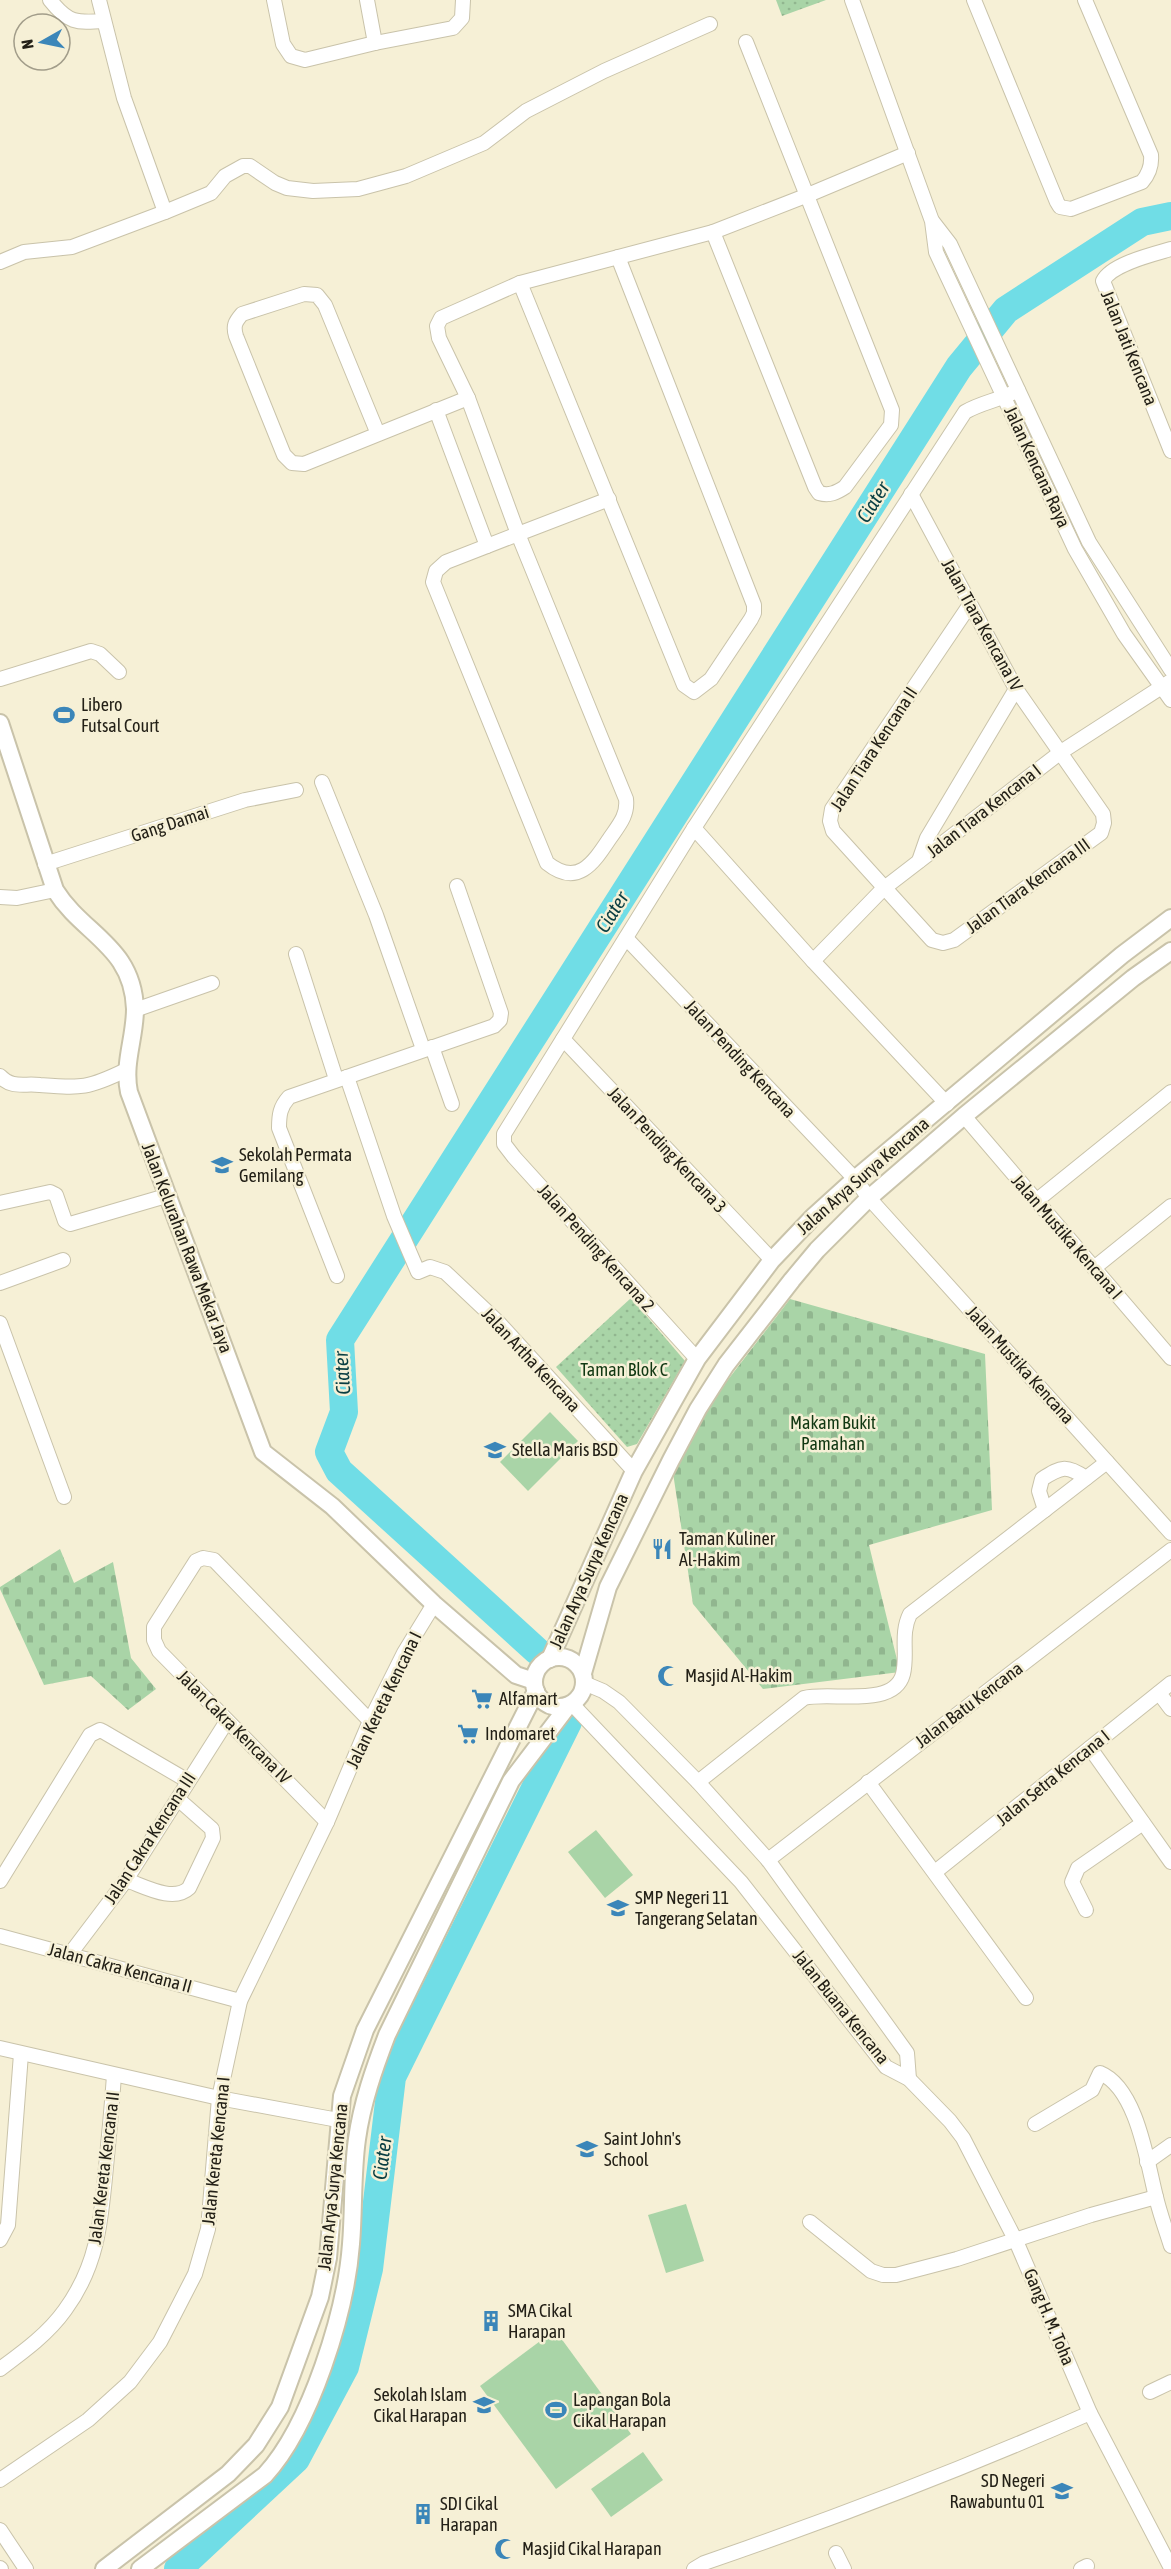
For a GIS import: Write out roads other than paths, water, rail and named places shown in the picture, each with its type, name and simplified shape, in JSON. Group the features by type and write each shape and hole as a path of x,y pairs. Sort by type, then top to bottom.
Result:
{"street":[{"path":"50,0 61,14 70,20 104,21"},
{"path":"99,0 124,98 165,212"},
{"path":"274,0 286,51 297,59 305,60 375,43 453,28 462,18 463,0"},
{"path":"367,0 375,43"},
{"name":"Jalan Kencana Raya","path":"852,0 932,221 936,252 965,316 1075,549 1124,634 1166,684 1171,700"},
{"path":"974,0 1057,202 1060,207 1071,209 1142,182 1147,177 1151,163 1151,155 1085,0"},
{"path":"0,262 24,252 72,247 165,212 211,193 225,176 243,166 250,166 275,183 287,188 313,191 358,189 406,176 484,143 526,111 603,71 710,24"},
{"path":"713,232 815,487 819,493 826,495 837,492 845,487 891,425 893,416 746,42"},
{"path":"609,499 518,534 446,562 436,571 433,582 547,864 558,872 580,872 593,863 626,815 626,799 518,534 468,398 439,338 438,323 446,314 520,283 713,232 908,153"},
{"name":"Jalan Kencana Raya","path":"932,221 950,244 1089,542 1171,670"},
{"name":"Jalan Jati Kencana","path":"1171,249 1139,258 1104,278 1104,290 1171,451"},
{"path":"520,283 684,685 694,692 711,679 754,613 754,605 618,257"},
{"path":"378,434 325,305 317,295 304,294 242,315 237,320 234,325 236,336 287,460 292,464 304,464 468,398"},
{"path":"563,1039 694,828 965,412 1004,398 1018,390"},
{"path":"436,410 487,546"},
{"name":"Jalan Tiara Kencana IV","path":"911,494 969,606 1016,689 1060,752"},
{"name":"Jalan Tiara Kencana II","path":"883,889 833,831 830,821 832,809 969,606"},
{"path":"0,679 91,651 100,654 120,672"},
{"name":"Jalan Tiara Kencana I","path":"813,961 883,889 1060,752 1166,684"},
{"path":"919,861 927,838 1016,689"},
{"name":"Jalan Kelurahan Rawa Mekar Jaya","path":"0,723 55,890 69,908 112,948 129,979 135,1010 126,1070 129,1092 263,1452 332,1506 434,1604 516,1675 535,1686"},
{"name":"Jalan Tiara Kencana III","path":"883,889 932,940 943,943 954,940 1101,833 1104,823 1103,814 1060,752"},
{"path":"322,782 452,1104"},
{"name":"Gang Damai","path":"45,864 245,800 296,790"},
{"path":"694,828 813,961 947,1104"},
{"path":"337,1276 279,1128 281,1105 289,1097 494,1026 500,1020 501,1012 458,886"},
{"path":"0,897 17,898 55,890"},
{"name":"Jalan Arya Surya Kencana","path":"550,1659 634,1471 697,1359 772,1260 813,1216 855,1179 1122,955 1171,918"},
{"name":"Jalan Pending Kencana","path":"626,938 855,1179 869,1198"},
{"name":"Jalan Arya Surya Kencana","path":"584,1678 608,1587 698,1409 726,1365 792,1280 817,1250 869,1198 964,1116 1133,978 1171,951"},
{"path":"296,954 342,1078"},
{"path":"135,1010 212,983"},
{"name":"Jalan Pending Kencana 2","path":"563,1039 504,1134 504,1144 697,1359"},
{"name":"Jalan Pending Kencana 3","path":"563,1039 772,1260"},
{"path":"0,1076 9,1084 18,1086 73,1088 102,1082 126,1070"},
{"name":"Jalan Artha Kencana","path":"342,1078 398,1228 417,1268 430,1267 445,1272 498,1322 634,1471"},
{"path":"1036,1201 1171,1092"},
{"name":"Jalan Mustika Kencana I","path":"964,1116 1171,1358"},
{"path":"0,1203 50,1192 56,1195 65,1221 70,1224 166,1196"},
{"name":"Jalan Mustika Kencana","path":"869,1198 1171,1533"},
{"path":"1094,1268 1171,1206"},
{"path":"0,1283 63,1260"},
{"path":"0,1323 64,1497"},
{"path":"698,1782 804,1698 815,1695 873,1696 892,1690 903,1675 905,1624 910,1614 1107,1462"},
{"path":"1045,1510 1039,1491 1042,1479 1056,1469 1071,1468 1086,1478"},
{"name":"Jalan Batu Kencana","path":"768,1860 1171,1551"},
{"name":"Jalan Cakra Kencana IV","path":"327,1822 159,1651 153,1640 154,1627 196,1561 210,1558 370,1720"},
{"name":"Jalan Kereta Kencana I","path":"1,2478 88,2420 130,2382 160,2342 195,2274 208,2229 219,2098 240,2001 327,1822 370,1720 404,1653 434,1604"},
{"path":"560,1657 570,1659 578,1665 584,1678 582,1693 570,1705 558,1708 541,1700 535,1686 536,1672 550,1659 560,1657"},
{"name":"Jalan Buana Kencana","path":"584,1678 619,1702 698,1782 768,1860 907,2053 909,2079"},
{"name":"Jalan Setra Kencana I","path":"935,1872 1171,1683"},
{"name":"Jalan Arya Surya Kencana","path":"104,2569 228,2474 256,2445 275,2417 302,2352 320,2297 328,2258 338,2120 348,2077 365,2030 535,1686"},
{"path":"1159,1693 1171,1709"},
{"name":"Jalan Arya Surya Kencana","path":"140,2569 265,2475 279,2461 297,2429 317,2381 334,2330 347,2277 356,2146 372,2074 387,2035 511,1781 570,1705"},
{"name":"Jalan Buana Kencana","path":"570,1705 741,1882 886,2067 909,2079"},
{"name":"Jalan Cakra Kencana III","path":"69,1954 126,1880 227,1720"},
{"path":"0,1881 94,1732 104,1732 188,1781"},
{"path":"1090,1748 1171,1862"},
{"path":"868,1782 1026,1998"},
{"path":"126,1880 172,1895 183,1893 189,1888 213,1838 212,1829 178,1799"},
{"path":"1086,1910 1072,1882 1078,1868 1143,1823"},
{"name":"Jalan Cakra Kencana II","path":"0,1936 240,2001"},
{"path":"0,2048 219,2098 338,2120"},
{"path":"0,2240 8,2224 21,2054"},
{"path":"1035,2124 1092,2090 1100,2073 1111,2080 1127,2102 1139,2127 1156,2198 1171,2246"},
{"name":"Jalan Kereta Kencana II","path":"0,2368 44,2334 64,2311 80,2287 92,2259 100,2229 114,2075"},
{"name":"Gang H. M. Toha","path":"909,2079 950,2121 963,2138 1016,2241 1090,2413 1171,2568"},
{"path":"1147,2162 1171,2145"},
{"path":"810,2222 871,2271 883,2275 896,2275 1016,2241 1091,2215 1156,2198"},
{"path":"1150,2392 1171,2382"},
{"path":"694,2569 704,2563 824,2522 991,2457 1090,2413"},
{"path":"0,2530 26,2569"},
{"path":"836,2553 844,2569"}],"waterway":[{"name":"Ciater","path":"537,1651 339,1471 329,1452 344,1412 340,1340 959,367 1006,310 1142,222 1171,216"},
{"name":"Ciater","path":"178,2569 296,2459 345,2367 369,2269 392,2077 568,1722"}],"place":[{"name":"Libero Futsal Court","path":"64,715"},
{"name":"Sekolah Permata Gemilang","path":"222,1165"},
{"name":"Stella Maris BSD","path":"495,1450"},
{"name":"Taman Kuliner Al-Hakim","path":"662,1549"},
{"name":"Masjid Al-Hakim","path":"668,1676"},
{"name":"Alfamart","path":"482,1699"},
{"name":"Indomaret","path":"468,1734"},
{"name":"SMP Negeri 11 Tangerang Selatan","path":"618,1908"},
{"name":"Saint John's School","path":"587,2149"},
{"name":"SMA Cikal Harapan","path":"491,2321"},
{"name":"Sekolah Islam Cikal Harapan","path":"484,2405"},
{"name":"Lapangan Bola Cikal Harapan","path":"556,2410"},
{"name":"SD Negeri Rawabuntu 01","path":"1062,2491"},
{"name":"SDI Cikal Harapan","path":"423,2514"},
{"name":"Masjid Cikal Harapan","path":"505,2549"}],"park label":[{"name":"Taman Blok C","path":"624,1370"},
{"name":"Makam Bukit Pamahan","path":"833,1433"}]}
